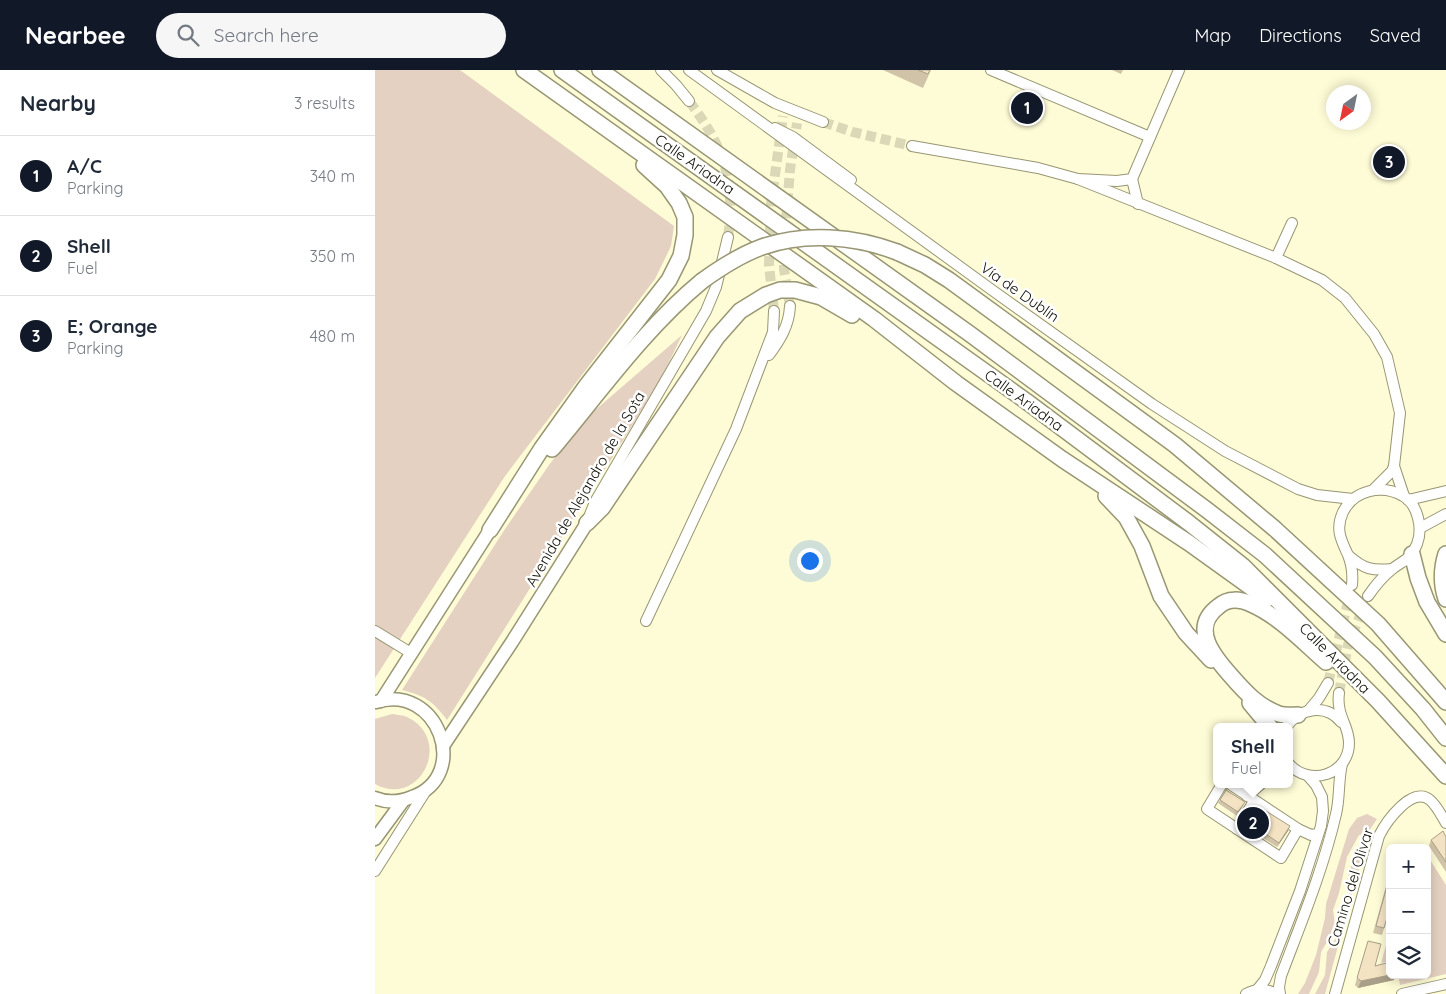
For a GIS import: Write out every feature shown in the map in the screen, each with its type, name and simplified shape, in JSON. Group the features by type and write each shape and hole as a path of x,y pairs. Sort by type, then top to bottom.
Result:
{"highway":[{"name":"Calle Ariadna","path":"562,70 1026,401 1189,523 1243,566 1378,700 1446,777"},
{"name":"Calle Ariadna","path":"600,70 970,334 1265,555 1375,657 1423,709 1446,738"},
{"path":"530,74 874,319 956,383 1077,470 1189,543 1297,620"},
{"path":"490,530 553,432 669,280 681,256 685,235 685,217 679,203 655,174 569,109 530,74"},
{"path":"490,530 539,465 623,363 685,295 717,270 762,247 794,240 843,238 879,245 925,265 949,280 1175,445 1275,528 1378,624 1446,702"},
{"path":"587,523 602,508 618,486 729,322 752,302 766,294 780,290 795,290 821,297 858,318 911,356 956,383"},
{"path":"1077,470 1108,497 1126,517 1142,546 1161,596 1186,633 1265,723"},
{"path":"1412,554 1427,602 1446,634"},
{"path":"1446,554 1442,571 1442,584 1446,599"},
{"path":"1303,713 1283,715 1260,705 1218,661 1207,643 1205,627 1209,617 1219,605 1227,601 1243,601 1251,604 1285,626 1360,693 1446,777"}],"main road":[{"name":"Avenida de Alejandro de la Sota","path":"443,746 518,634 587,523"},
{"path":"378,702 490,530"},
{"path":"375,798 391,802 403,801 416,796 427,788 434,781 442,764 443,746 438,728 433,719 418,707 400,700 378,702"},
{"path":"375,839 403,801"}],"street":[{"path":"661,70 689,101"},
{"name":"Vía de Dublín","path":"689,70 1152,404 1225,451 1298,489 1317,495 1353,499"},
{"path":"717,70 783,112 823,122"},
{"path":"991,70 1150,137"},
{"path":"1138,204 1132,179 1179,70"},
{"path":"797,123 801,119 808,117"},
{"path":"912,146 1038,168 1078,179 1275,258 1322,280 1345,298 1374,334 1387,357 1400,413 1394,466 1392,471 1373,490"},
{"path":"1078,179 1117,181 1132,179"},
{"path":"1275,258 1292,223"},
{"name":"Avenida de Alejandro de la Sota","path":"587,523 595,502 706,311 716,287 728,237"},
{"path":"757,373 785,330 790,306"},
{"path":"646,621 736,429 773,332 774,311"},
{"path":"1368,596 1376,584 1412,554 1418,542 1420,528 1414,508 1406,498 1394,466"},
{"path":"1352,585 1351,566 1341,542 1339,526 1343,512 1353,499 1362,493 1373,490 1394,492 1406,498 1446,491"},
{"path":"1420,528 1446,514"},
{"path":"1348,556 1361,566 1376,570 1392,569"},
{"path":"375,631 411,652"},
{"path":"1292,723 1319,698 1328,682"},
{"path":"1339,693 1339,706 1343,725"},
{"path":"1246,994 1257,990 1265,990 1278,994 1281,976 1314,888 1336,814 1339,778 1349,744 1347,731 1339,719 1327,712 1303,713"},
{"path":"1308,776 1323,776 1331,773 1342,764"},
{"path":"1257,990 1265,980 1271,966 1299,891 1323,816 1323,804 1316,785 1308,776 1293,768"},
{"path":"375,870 427,788"},
{"path":"1220,788 1207,808 1281,858 1298,829"},
{"path":"1236,788 1298,829 1311,835 1318,834"},
{"path":"1237,829 1250,798 1258,788"},
{"name":"Camino del Olivar","path":"1335,994 1379,836 1384,825 1401,806 1421,796 1429,800 1437,808 1446,823"},
{"path":"1402,994 1446,984"}],"shaded area":[{"path":"375,70 460,70 674,226 671,246 655,279 505,476 375,678"},
{"path":"682,335 663,375 447,720 428,700 402,690 505,529 549,465 586,418"},
{"path":"392,714 407,717 421,727 428,740 429,754 426,768 417,780 406,787 391,789 375,784 375,719"},
{"path":"1367,814 1377,819 1367,834 1359,835 1347,857 1333,910 1335,925 1321,952 1319,972 1309,994 1298,994 1305,983 1316,955 1325,918 1326,904 1349,829 1357,818"},
{"path":"1366,843 1325,994 1315,994 1325,975 1327,952 1338,935 1340,909 1349,892 1347,882 1350,869 1354,858"},
{"path":"1431,861 1446,885 1446,974 1431,978"},
{"path":"1386,945 1386,962 1381,963"},
{"path":"1399,979 1425,979 1400,985"}],"building":[{"path":"918,70 930,70 928,74"},
{"path":"1226,790 1245,802 1238,812 1220,800"},
{"path":"1258,806 1290,826 1279,843 1248,822 1258,809"},
{"path":"1443,831 1446,837 1446,862 1431,840"},
{"path":"1386,890 1386,921 1384,928 1376,926"},
{"path":"1368,941 1381,944 1375,966 1386,963 1386,976 1361,981 1357,978"}],"tunnel":[{"path":"689,101 711,133 724,164 730,198 728,237"},
{"path":"774,311 769,265 771,204 783,116"},
{"path":"823,122 853,132 912,146"},
{"path":"785,233 790,170 797,123"},
{"path":"784,250 784,269 790,306"},
{"path":"1328,683 1350,594"},
{"path":"1339,693 1348,645 1364,606"}],"place":[{"name":"A/C","path":"1027,108"},
{"name":"E; Orange","path":"1389,162"},
{"name":"Shell","path":"1253,823"}]}
